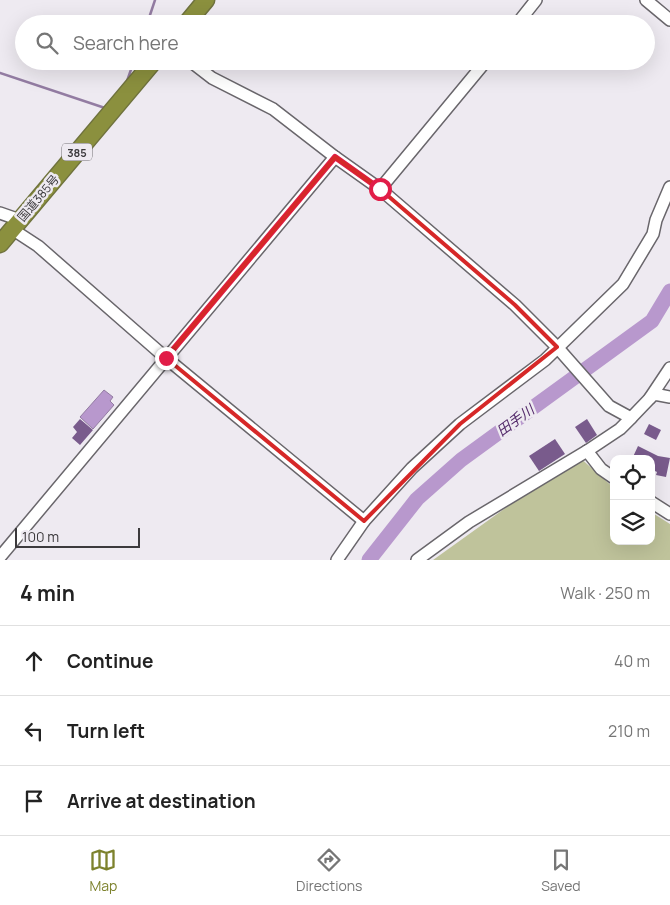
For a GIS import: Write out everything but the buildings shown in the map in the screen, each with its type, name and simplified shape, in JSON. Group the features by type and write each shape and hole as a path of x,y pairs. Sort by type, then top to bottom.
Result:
{"highway":[{"path":"192,15 202,1"},
{"name":"国道385号","path":"0,244 146,70"}],"street":[{"path":"524,15 536,0"},
{"path":"646,0 670,20"},
{"path":"202,70 212,78 273,109 380,189 515,305 557,347 608,406 631,418"},
{"path":"380,189 479,70"},
{"path":"0,557 335,157"},
{"path":"337,560 364,521 412,468 460,424 545,360 623,284 653,234 656,220 670,186"},
{"path":"0,213 16,224 38,246 166,358 364,521"},
{"path":"650,398 670,368"},
{"path":"417,560 469,522 620,429 654,394 670,397"},
{"path":"587,451 601,469 610,475"},
{"path":"655,505 670,514"}],"highlighted area":[{"path":"335,157 380,189 515,305 557,347 460,424 364,521 166,358"}],"green space":[{"path":"578,456 610,484 610,545 655,545 655,515 670,524 670,560 433,560"}],"shaded area":[{"path":"104,390 113,397 110,401 114,405 93,429 80,417"}],"waterway":[{"path":"150,15 155,0"},
{"path":"127,81 131,70"},
{"path":"0,73 105,108"},
{"name":"田手川","path":"369,560 417,499 461,460 652,321 670,291"}],"route":[{"path":"166,358 335,157 380,189"}]}
